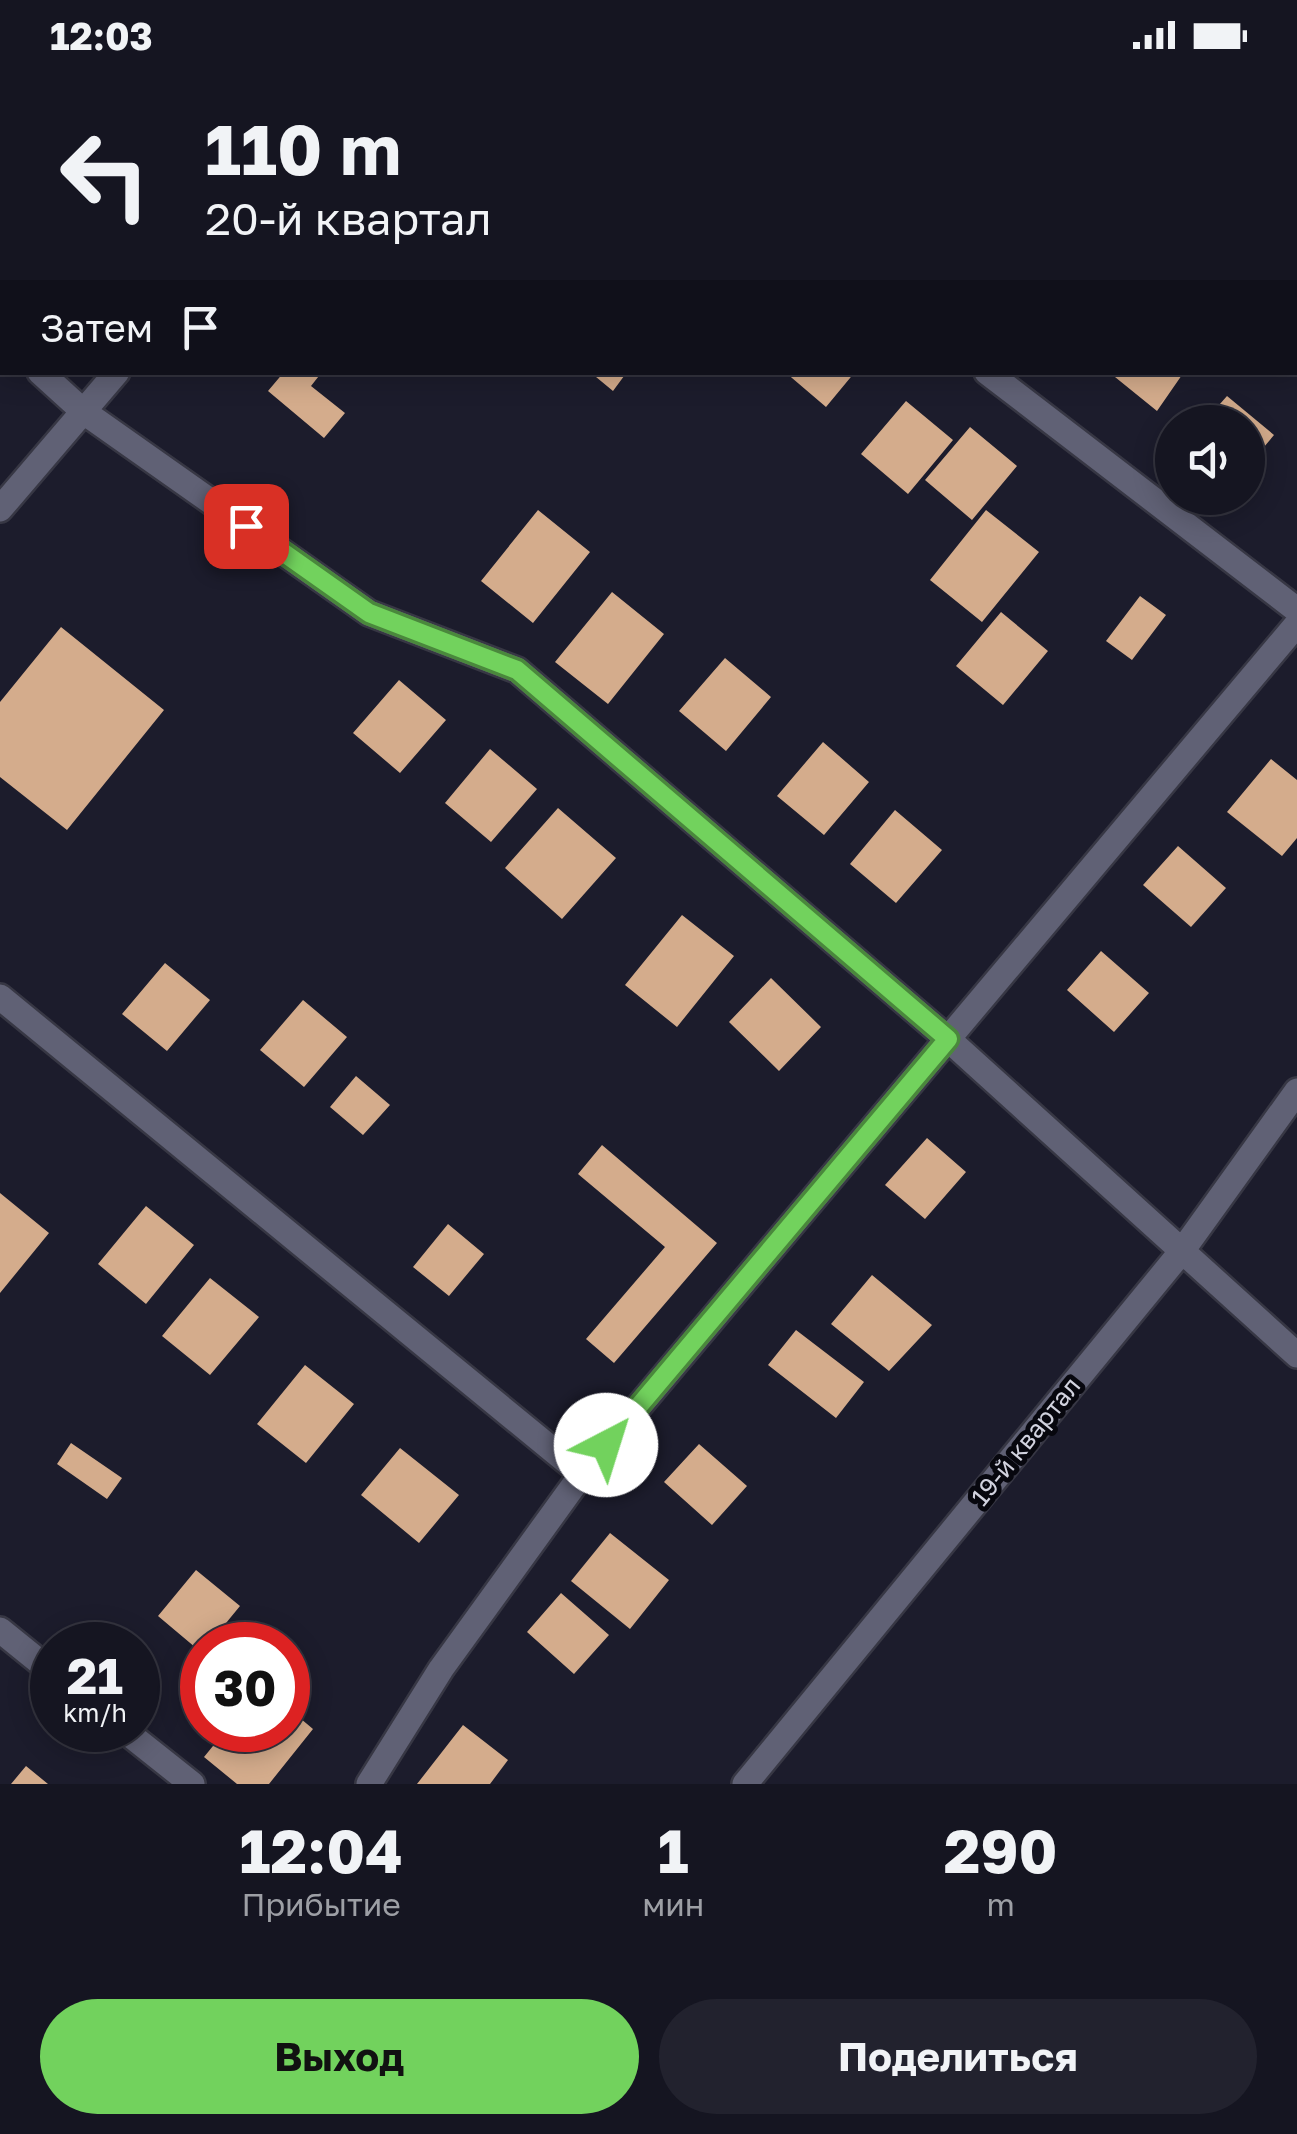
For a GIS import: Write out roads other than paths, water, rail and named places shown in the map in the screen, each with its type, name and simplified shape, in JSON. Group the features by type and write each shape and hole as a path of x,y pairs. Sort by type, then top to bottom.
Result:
{"street":[{"path":"43,375 84,412 369,613 517,670 948,1039 1297,1355"},
{"path":"0,509 115,375"},
{"path":"991,375 1297,610"},
{"path":"369,1784 441,1669 582,1474 1297,624"},
{"path":"0,997 582,1474"},
{"name":"19-й квартал","path":"745,1784 1182,1251 1297,1091"},
{"path":"0,1630 30,1654"},
{"path":"152,1752 192,1784"}]}
